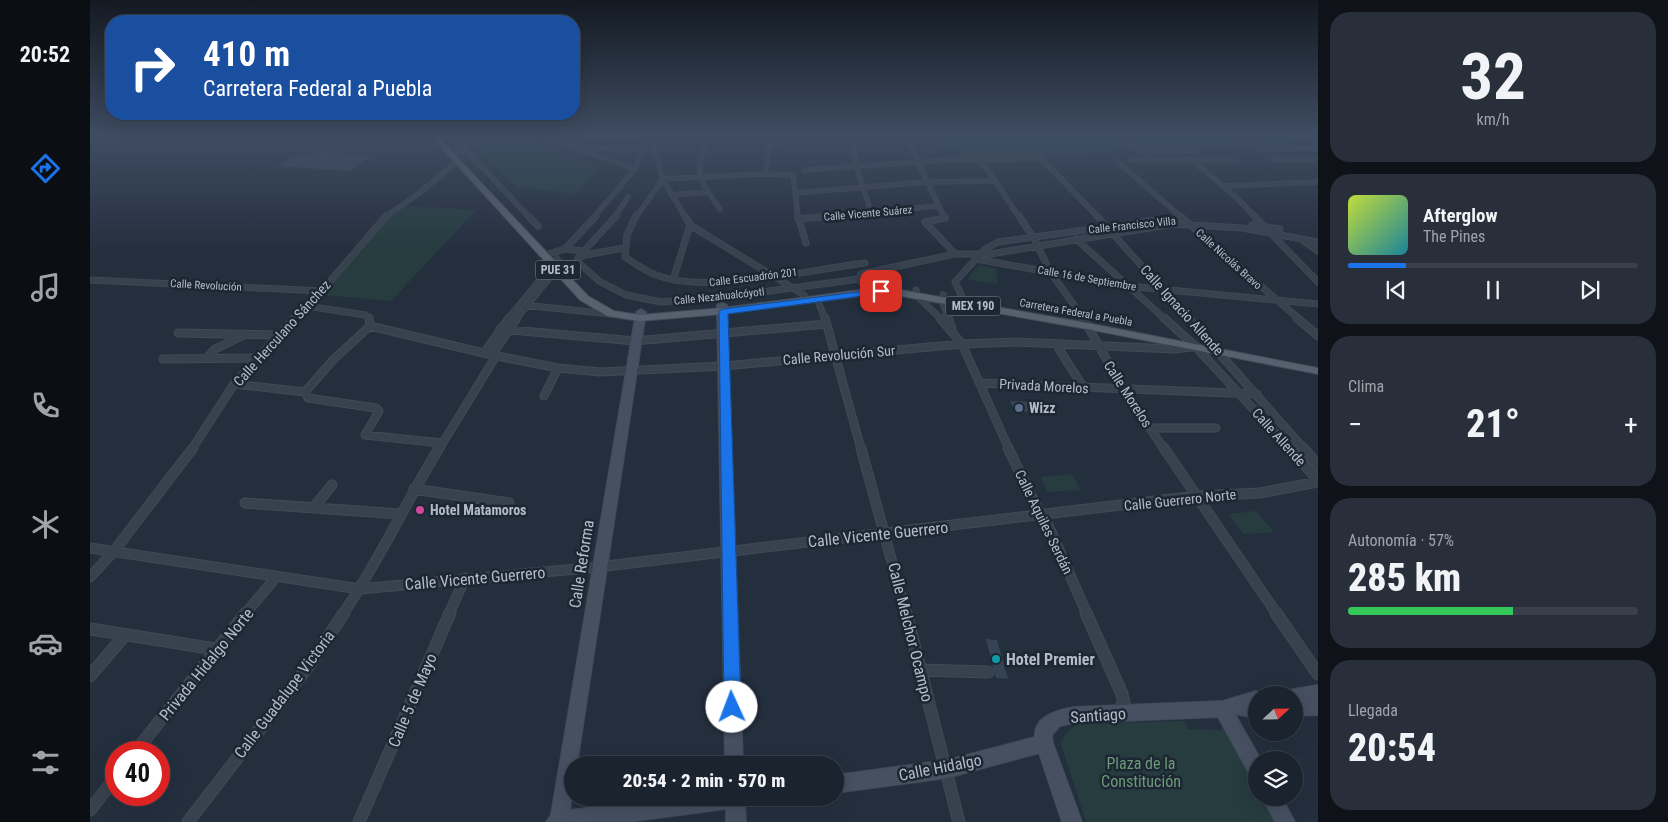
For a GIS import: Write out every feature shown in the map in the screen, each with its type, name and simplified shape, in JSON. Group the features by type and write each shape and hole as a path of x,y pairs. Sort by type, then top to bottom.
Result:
{"main road":[{"name":"Carretera Federal a Puebla","path":"473,174 556,263 584,298 611,314 640,315 817,299 864,286"},
{"name":"Carretera Federal a Puebla","path":"556,263 587,291 607,305 640,315"},
{"name":"Carretera Federal a Puebla","path":"722,308 864,286 916,293 1086,323"},
{"name":"Carretera Federal a Puebla","path":"943,298 963,299 1218,349"},
{"name":"MEX 190","path":"1218,349 1318,365"},
{"name":"MEX 190","path":"1218,349 1318,371"}],"street":[{"name":"Calle Herculano Sánchez","path":"90,577 114,551 201,438 234,384 256,358 321,292 376,226 392,210 418,194 440,174"},
{"path":"489,174 538,226"},
{"path":"556,263 565,249 631,174"},
{"path":"661,174 671,195 690,225 771,276 804,294"},
{"path":"565,249 585,253 624,248 632,220 663,179 758,174"},
{"path":"776,174 793,175 798,219 806,242"},
{"path":"859,174 872,212"},
{"path":"923,174 945,218 925,222 955,254"},
{"name":"Calle Morelos","path":"989,174 1032,237 1051,273 1086,323 1097,346 1124,390 1318,674"},
{"name":"Calle Ignacio Allende","path":"1057,174 1113,232 1160,289 1218,349 1281,420 1318,466"},
{"name":"Calle Nicolás Bravo","path":"1132,174 1274,300 1318,336"},
{"path":"1209,174 1265,226 1318,282"},
{"path":"698,177 720,209"},
{"path":"796,193 926,182 993,181"},
{"path":"1222,186 1318,182"},
{"path":"671,195 708,192"},
{"path":"585,253 621,210 628,197"},
{"name":"Calle Vicente Suárez","path":"798,219 938,206"},
{"name":"Calle Francisco Villa","path":"963,299 955,282 978,257 998,242 1106,226 1185,220 1265,226 1318,238"},
{"path":"673,280 690,225"},
{"name":"Calle Francisco Villa","path":"978,257 1150,226 1235,227 1318,242"},
{"path":"1298,238 1318,251"},
{"name":"Calle Allende","path":"1076,239 1192,343 1318,481"},
{"name":"Calle Escuadrón 201","path":"624,248 625,257 635,266 648,273 673,280 700,284 730,282 865,263"},
{"name":"Calle Nezahualcóyotl","path":"585,253 577,261 599,281 626,295 661,302 725,297 794,288"},
{"name":"Calle Escuadrón 201","path":"794,288 864,286 861,274 955,254 978,257"},
{"name":"Calle 16 de Septiembre","path":"978,257 1051,273 1127,286 1318,304"},
{"name":"Calle Guadalupe Victoria","path":"484,353 500,329 556,263"},
{"name":"Calle Revolución","path":"92,283 321,292"},
{"name":"Calle Aquiles Serdán","path":"916,293 953,331 962,344 1016,466 1041,516 1048,523 1122,694 1124,703 1114,713"},
{"name":"Calle Aquiles Serdán","path":"943,298 953,331"},
{"name":"Calle Melchor Ocampo","path":"817,299 827,324 834,356 886,533 959,822"},
{"path":"521,305 611,314"},
{"name":"Calle Guadalupe Victoria","path":"188,822 310,664 360,589 414,489 494,356 521,305"},
{"path":"307,306 364,315 368,317 370,326"},
{"path":"722,308 734,756"},
{"name":"Calle Reforma","path":"558,822 640,315"},
{"path":"500,329 635,340 827,324"},
{"path":"370,326 484,353"},
{"path":"305,392 334,359 370,326"},
{"path":"178,333 278,335"},
{"path":"208,357 216,348 246,334"},
{"name":"Calle Revolución Sur","path":"484,353 558,368 600,372 724,366 962,344 1016,342 1173,349 1192,343"},
{"path":"1056,344 1083,387"},
{"path":"163,359 208,357 256,358"},
{"path":"544,396 558,368"},
{"name":"Privada Morelos","path":"980,383 1257,394"},
{"path":"234,384 305,392"},
{"path":"305,392 308,398 378,409 365,436 442,443"},
{"path":"1263,420 1281,420"},
{"path":"1150,428 1216,428"},
{"name":"Calle Guerrero Norte","path":"1041,516 1197,496 1260,493 1318,481"},
{"path":"314,507 332,485"},
{"path":"414,489 509,503"},
{"path":"245,503 400,514"},
{"name":"Calle Vicente Guerrero","path":"90,548 360,589 598,567 1041,516"},
{"name":"Privada Hidalgo Norte","path":"144,741 215,649 277,576"},
{"name":"Calle 5 de Mayo","path":"360,822 465,578"},
{"path":"90,629 215,649"},
{"path":"90,676 125,635"},
{"path":"920,670 988,672"},
{"path":"1303,694 1318,693"},
{"name":"Santiago","path":"1228,708 1241,700 1248,700"},
{"path":"1303,708 1318,707"},
{"path":"1228,708 1248,752"},
{"name":"Santiago","path":"1044,743 1043,732 1055,719 1074,715 1228,708 1248,709"},
{"path":"1044,743 1072,822"},
{"name":"Calle Hidalgo","path":"844,783 947,769 1044,743"},
{"path":"90,810 105,791"},
{"path":"558,822 677,806"},
{"path":"736,806 736,822"},
{"path":"1276,806 1285,822"}],"green space":[{"path":"503,174 593,174 576,194 516,187"},
{"path":"403,206 476,210 391,301 323,295 380,226"},
{"path":"979,265 997,269 997,284 967,279"},
{"path":"1072,474 1081,490 1047,492 1041,477"},
{"path":"1256,511 1274,532 1243,534 1229,514"},
{"name":"Plaza de la Constitución","path":"1184,721 1188,729 1227,730 1237,737 1248,758 1248,806 1273,806 1281,822 1086,822 1061,744 1069,730 1078,724"}],"building":[{"name":"Wizz","path":"1010,401 1032,402 1037,412 1015,411"},
{"name":"Hotel Premier","path":"986,639 997,640 1008,679 996,678"}],"place":[{"name":"Wizz","path":"1019,408"},
{"name":"Hotel Matamoros","path":"420,510"},
{"name":"Hotel Premier","path":"996,659"}],"route":[{"path":"732,707 723,311 881,291"}]}
